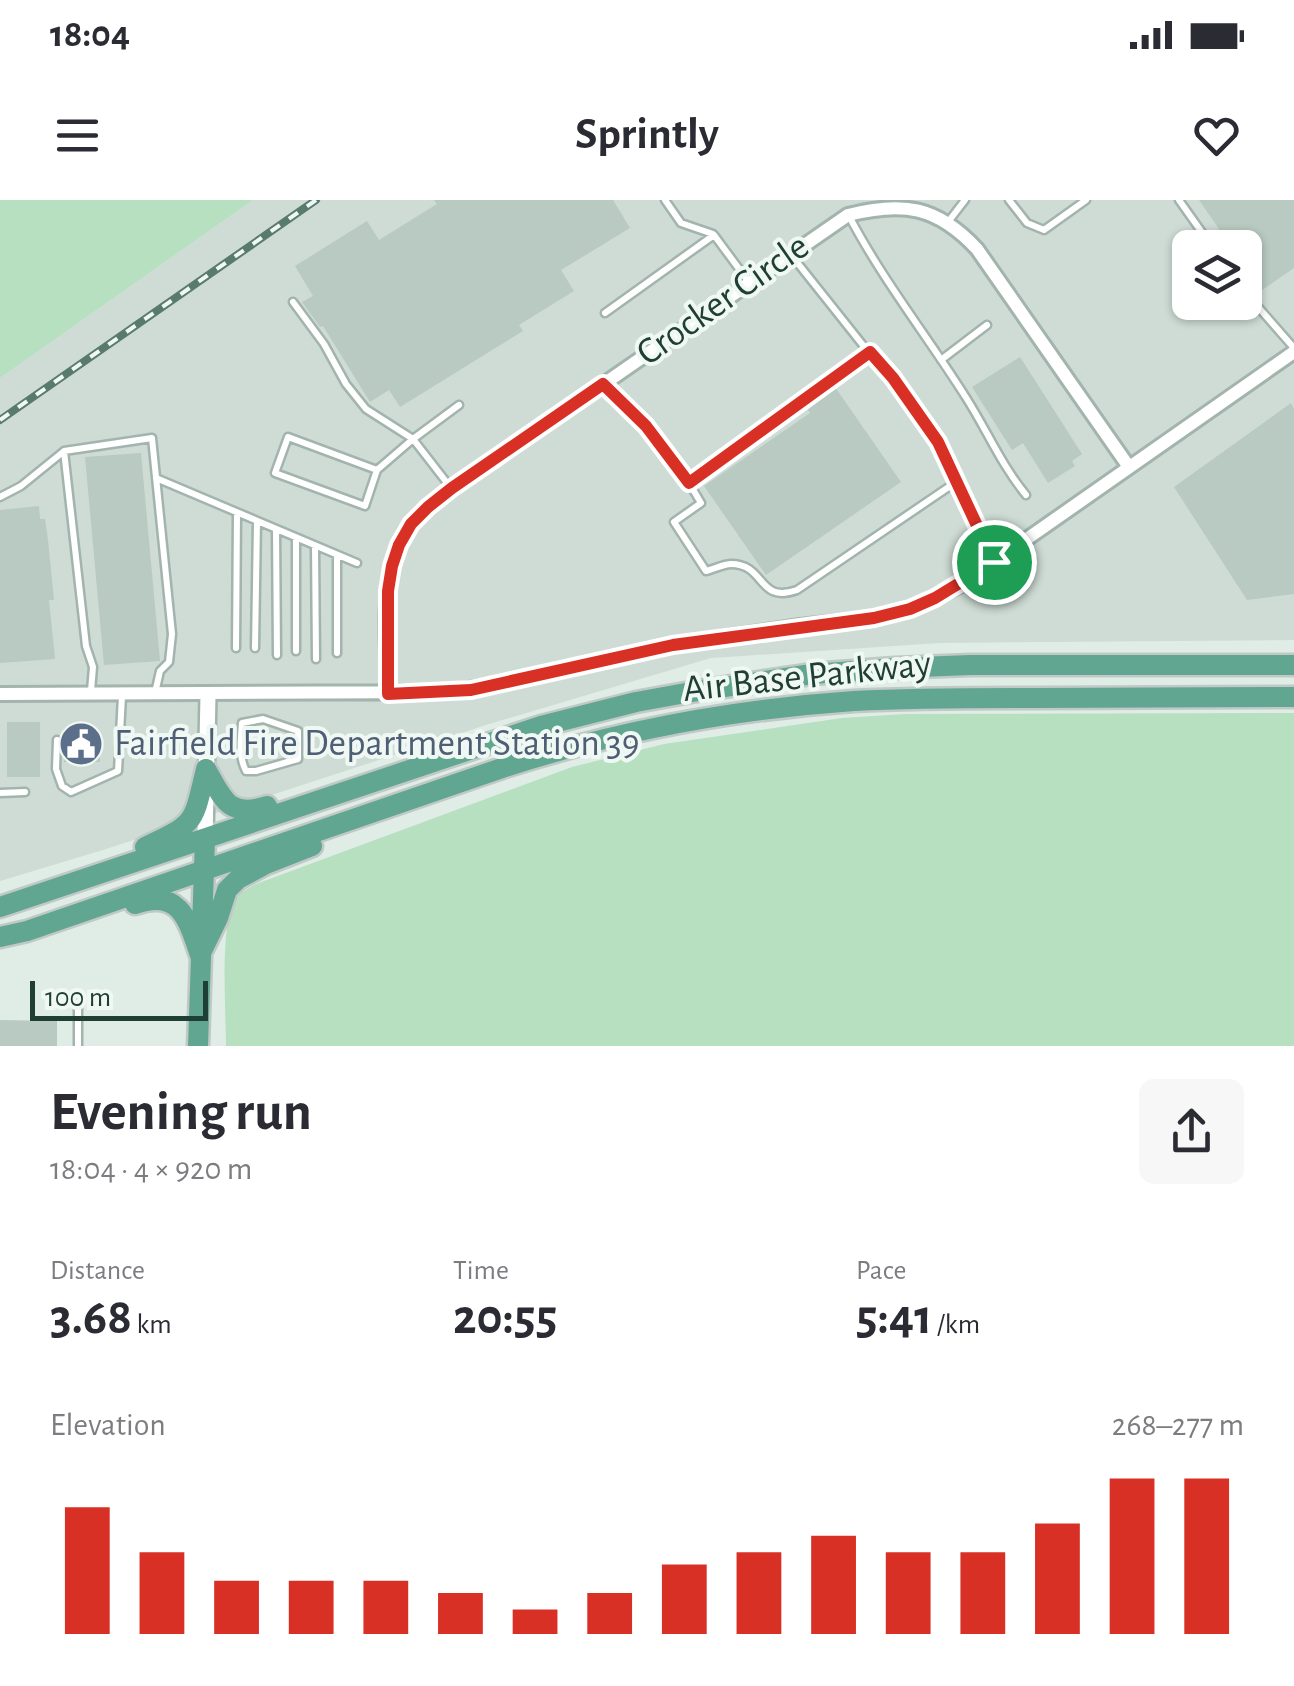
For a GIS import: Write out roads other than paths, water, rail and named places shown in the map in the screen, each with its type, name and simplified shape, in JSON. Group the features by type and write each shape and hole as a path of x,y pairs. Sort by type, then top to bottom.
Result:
{"main road":[{"name":"Air Base Parkway","path":"0,907 541,726 636,702 746,682 895,668 1294,665"},
{"name":"Air Base Parkway","path":"0,938 549,752 642,731 868,701 1294,698"},
{"path":"206,769 226,803 244,811 330,786 407,770"},
{"path":"89,879 117,860 186,826 196,813 206,769"},
{"path":"200,955 226,890 238,879 425,793"},
{"path":"198,1046 205,839"},
{"path":"27,930 59,929 149,899 162,900 178,906 188,920 200,955"}],"street":[{"name":"Crocker Circle","path":"388,694 388,591 399,545 411,524 452,488 848,214 900,203 926,206 964,234 1129,468"},
{"path":"0,694 388,694 471,690 673,645 874,618 910,609 994,562 1294,350"},
{"path":"205,839 208,695"}],"lane":[{"path":"665,200 681,223 714,235 749,282"},
{"path":"947,223 965,200"},
{"path":"1009,200 1026,223 1044,230 1086,200"},
{"path":"1179,200 1200,230"},
{"path":"848,214 866,248 968,400 1006,469 1026,494"},
{"path":"605,313 714,235"},
{"path":"790,254 893,378 938,442 994,562"},
{"path":"293,302 366,410 413,440 452,488"},
{"path":"1262,312 1294,350"},
{"path":"941,360 987,324"},
{"path":"689,483 870,352"},
{"path":"603,384 646,426 702,504 674,522 706,570 731,564 751,569 769,590 782,595 797,590 956,482"},
{"path":"378,470 288,437 275,472 364,506 378,470 460,405"},
{"path":"0,497 22,486 64,451 152,438 172,634 169,662 160,671 155,695"},
{"path":"64,451 86,646 93,667 90,694"},
{"path":"156,478 357,564"},
{"path":"236,648 238,512"},
{"path":"255,648 256,521"},
{"path":"276,529 277,654"},
{"path":"296,538 296,651"},
{"path":"315,546 316,659"},
{"path":"337,555 338,653"},
{"path":"57,740 56,769 62,786 72,792 118,771 122,694"},
{"path":"263,720 298,730 298,759 256,772 246,771 240,747 242,723 263,720"},
{"path":"0,793 25,792"},
{"path":"78,1003 78,1046"}],"railway":[{"path":"0,420 316,200"}],"place":[{"name":"Fairfield Fire Department Station 39","path":"81,744"}]}
